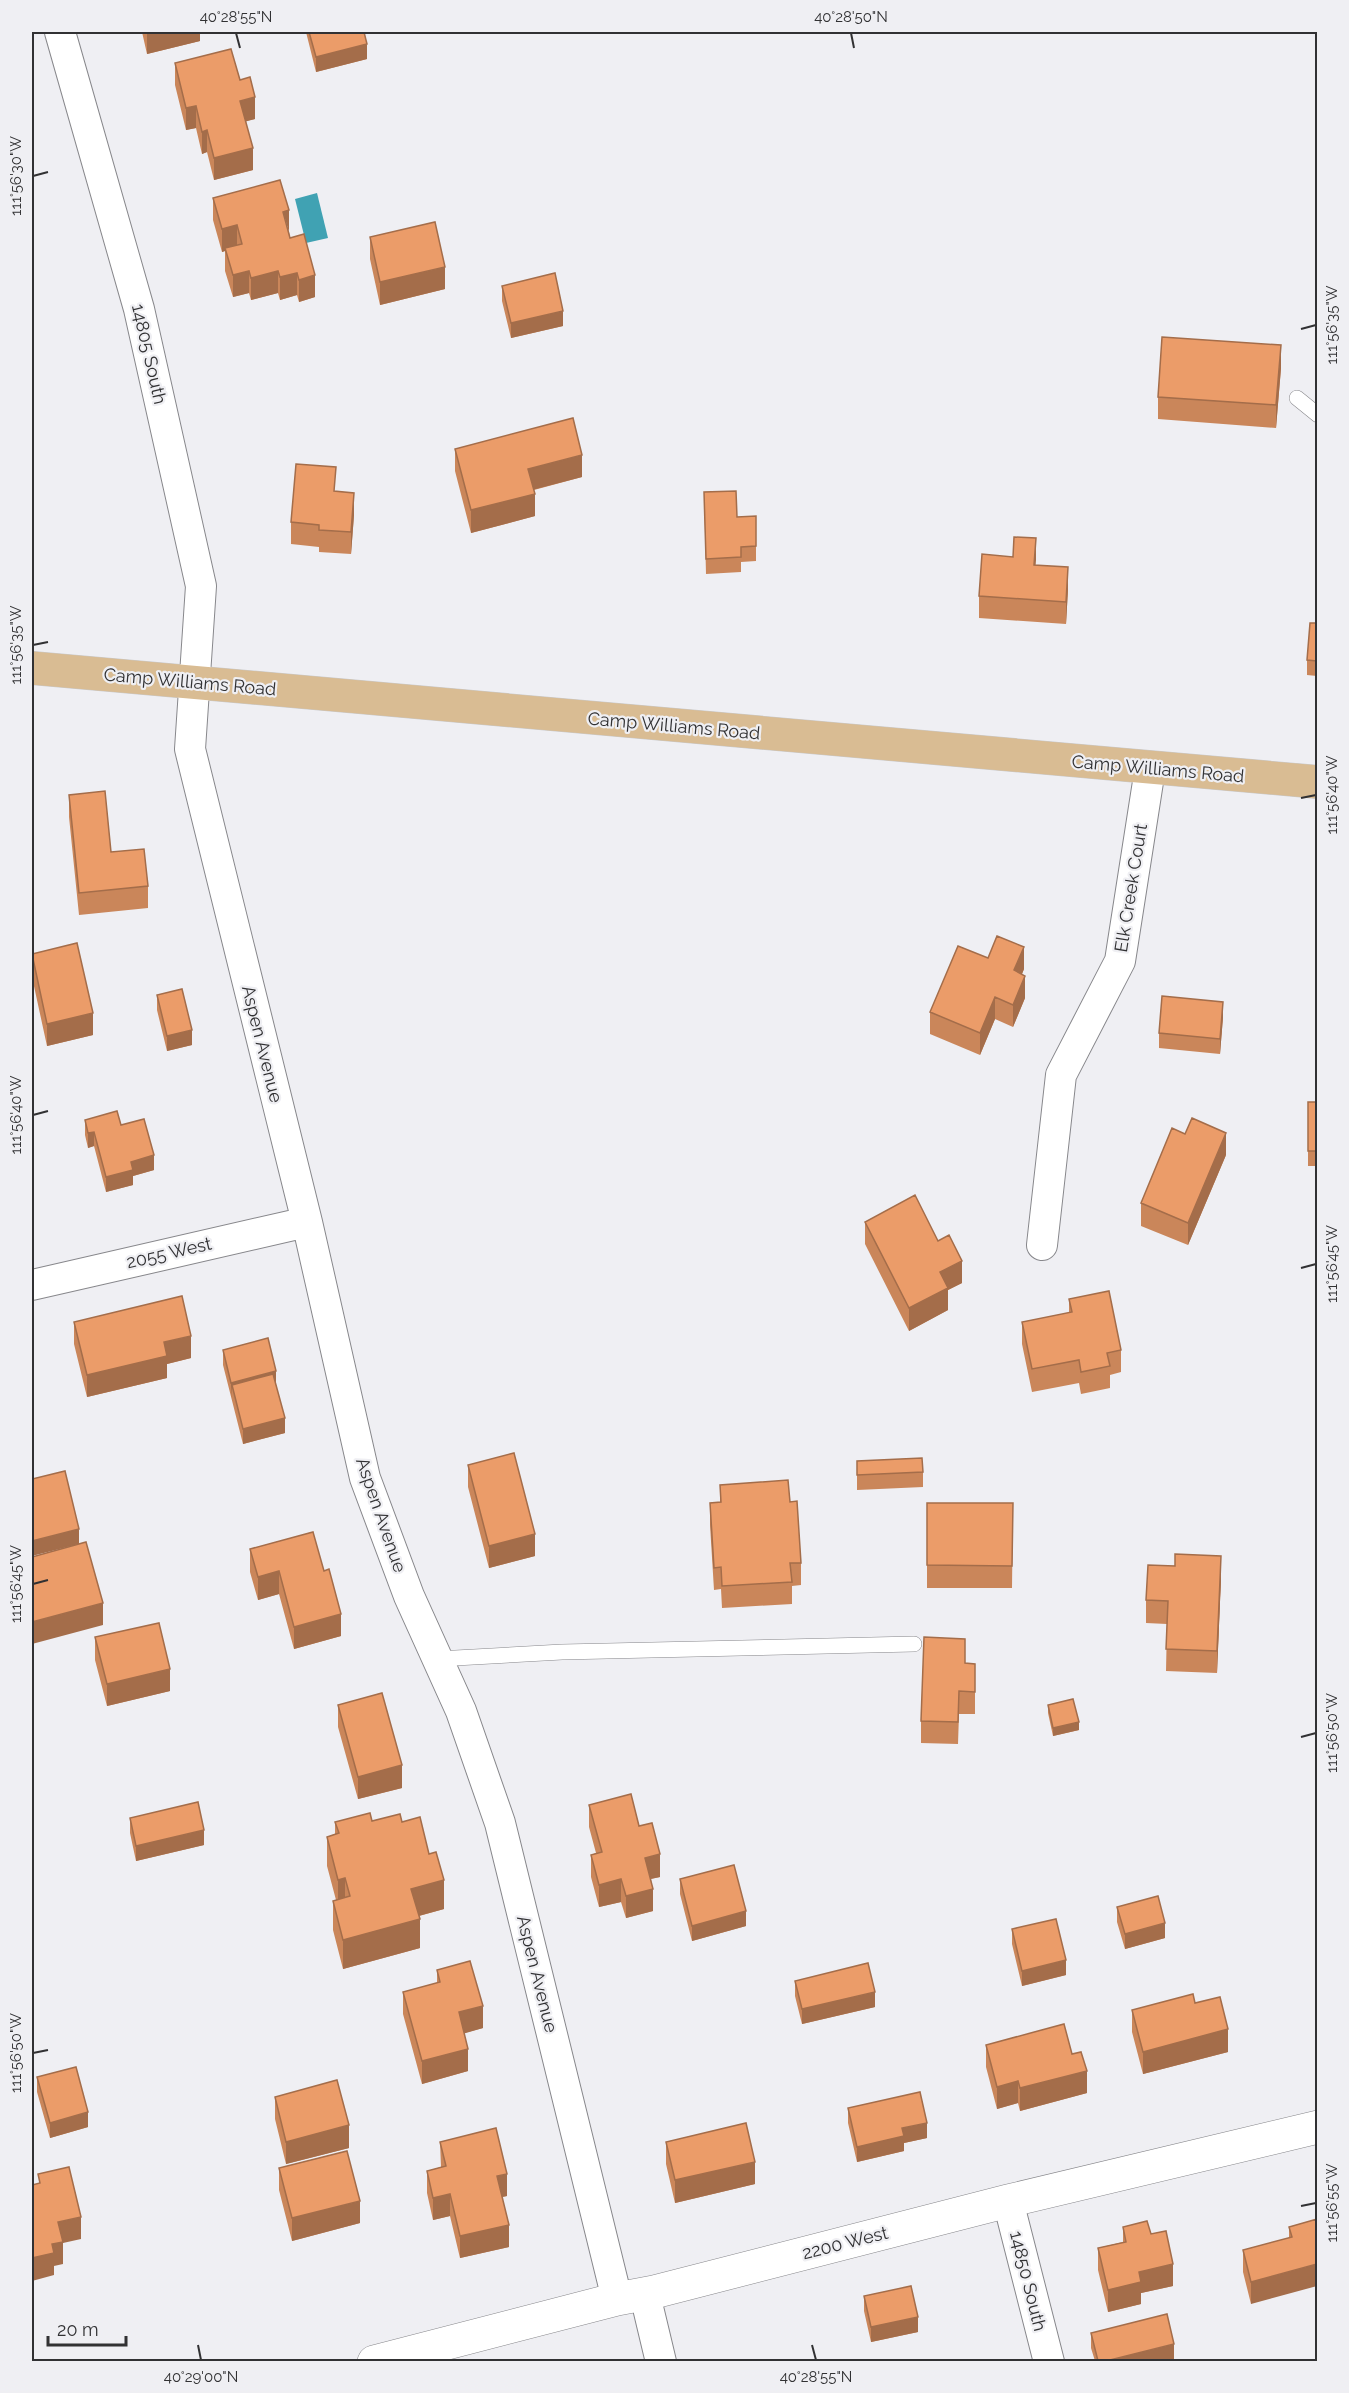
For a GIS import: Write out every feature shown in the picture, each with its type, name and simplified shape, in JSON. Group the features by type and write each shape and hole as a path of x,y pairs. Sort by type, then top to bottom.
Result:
{"main road":[{"name":"Camp Williams Road","path":"32,668 1150,769 1317,782"}],"street":[{"name":"14805 South","path":"60,32 139,309 201,586 194,682"},
{"name":"Aspen Avenue","path":"194,682 190,749 195,777 307,1222 365,1478 409,1596 461,1711 500,1823 631,2297 661,2361"},
{"name":"Elk Creek Court","path":"1042,1245 1061,1075 1120,962 1150,769"},
{"name":"2055 West","path":"32,1285 307,1222"},
{"name":"2200 West","path":"374,2361 1008,2201 1317,2127"},
{"name":"14850 South","path":"1008,2201 1049,2361"}],"lane":[{"path":"1297,398 1317,415"},
{"path":"436,1659 562,1652 914,1644"}],"water":[{"path":"317,193 328,238 306,243 295,199"}],"building":[{"path":"309,32 364,32 367,44 316,57"},
{"path":"231,49 240,80 250,77 255,97 240,101 253,148 214,158 207,130 202,132 196,106 186,108 175,63"},
{"path":"280,180 289,210 283,212 290,238 304,234 315,275 299,280 297,273 280,277 278,271 251,278 249,271 233,275 225,248 242,244 237,225 222,229 213,198"},
{"path":"435,222 445,267 380,282 370,237"},
{"path":"555,273 563,311 511,323 502,286"},
{"path":"1162,337 1281,345 1276,405 1158,397"},
{"path":"573,418 582,455 528,469 535,494 471,510 455,449"},
{"path":"296,464 336,467 334,491 354,493 351,532 319,530 319,525 291,522"},
{"path":"736,491 737,517 756,516 756,546 741,547 741,557 706,559 704,492"},
{"path":"1014,537 1036,538 1034,565 1068,567 1066,602 979,596 982,554 1013,557"},
{"path":"1310,623 1317,623 1317,661 1307,660"},
{"path":"105,791 111,852 144,849 148,886 79,893 69,795"},
{"path":"997,936 1024,947 1014,970 1025,976 1013,1005 995,997 980,1033 930,1012 958,946 988,958"},
{"path":"77,943 93,1013 47,1024 32,954"},
{"path":"182,989 192,1030 167,1036 157,995"},
{"path":"1162,996 1223,1002 1220,1039 1159,1033"},
{"path":"1308,1102 1317,1102 1317,1151 1308,1151"},
{"path":"117,1111 121,1125 144,1119 154,1155 131,1162 133,1170 106,1177 94,1132 88,1133 85,1120"},
{"path":"1192,1118 1226,1133 1188,1223 1141,1203 1172,1128 1185,1134"},
{"path":"915,1195 938,1241 949,1235 962,1261 940,1272 948,1288 909,1308 865,1222"},
{"path":"1109,1291 1121,1350 1107,1353 1110,1366 1081,1372 1079,1360 1032,1369 1022,1322 1072,1312 1069,1299"},
{"path":"182,1296 191,1336 164,1342 167,1356 87,1375 74,1322"},
{"path":"268,1338 276,1371 231,1383 223,1350"},
{"path":"273,1374 285,1418 243,1429 232,1385"},
{"path":"514,1453 535,1534 489,1546 468,1465"},
{"path":"922,1458 923,1472 857,1475 857,1461"},
{"path":"65,1471 79,1529 32,1541 32,1479"},
{"path":"788,1480 790,1502 797,1501 801,1563 790,1563 792,1582 722,1586 721,1567 714,1568 710,1503 721,1502 720,1485"},
{"path":"927,1503 1013,1503 1012,1566 927,1565"},
{"path":"313,1532 324,1571 329,1569 341,1614 294,1627 279,1571 258,1577 250,1549"},
{"path":"86,1542 103,1603 32,1622 32,1557"},
{"path":"1175,1554 1221,1556 1217,1651 1166,1649 1168,1601 1146,1600 1148,1565 1175,1566"},
{"path":"159,1623 170,1669 107,1684 95,1637"},
{"path":"924,1637 965,1639 965,1663 975,1664 975,1692 959,1691 958,1722 921,1721"},
{"path":"382,1693 402,1765 358,1777 338,1705"},
{"path":"1073,1699 1079,1722 1053,1728 1048,1705"},
{"path":"631,1794 639,1826 652,1823 660,1854 645,1858 653,1889 626,1896 621,1879 599,1885 591,1855 602,1852 589,1805"},
{"path":"198,1802 204,1830 136,1846 130,1818"},
{"path":"370,1813 372,1821 400,1814 402,1822 420,1817 429,1854 436,1852 444,1880 411,1889 420,1919 343,1940 333,1901 350,1896 345,1878 338,1880 327,1837 339,1833 335,1822"},
{"path":"734,1865 746,1911 692,1926 680,1879"},
{"path":"1158,1896 1165,1923 1125,1934 1117,1907"},
{"path":"1056,1919 1066,1960 1022,1971 1012,1929"},
{"path":"470,1961 483,2006 459,2012 468,2049 422,2061 403,1992 440,1982 437,1970"},
{"path":"868,1963 875,1992 802,2009 795,1981"},
{"path":"1193,1994 1195,2003 1220,1997 1228,2029 1143,2052 1132,2010"},
{"path":"1064,2024 1072,2054 1081,2052 1087,2071 1020,2088 1018,2081 997,2087 986,2045"},
{"path":"76,2067 88,2112 50,2123 37,2077"},
{"path":"337,2080 349,2125 286,2142 275,2097"},
{"path":"920,2092 927,2123 902,2128 904,2136 857,2147 848,2108"},
{"path":"746,2123 755,2162 675,2180 666,2142"},
{"path":"496,2128 507,2174 497,2176 509,2225 460,2236 450,2194 433,2198 427,2171 446,2166 440,2142"},
{"path":"347,2151 360,2201 292,2218 279,2168"},
{"path":"69,2167 81,2217 58,2222 63,2242 52,2244 54,2253 32,2258 32,2185 40,2183 38,2174"},
{"path":"1317,2219 1317,2264 1251,2282 1243,2250 1292,2237 1289,2227"},
{"path":"1147,2221 1151,2234 1166,2231 1173,2264 1139,2272 1141,2282 1108,2290 1098,2248 1126,2242 1123,2227"},
{"path":"911,2286 918,2317 871,2327 864,2296"},
{"path":"1167,2314 1174,2344 1098,2361 1091,2333"}]}
